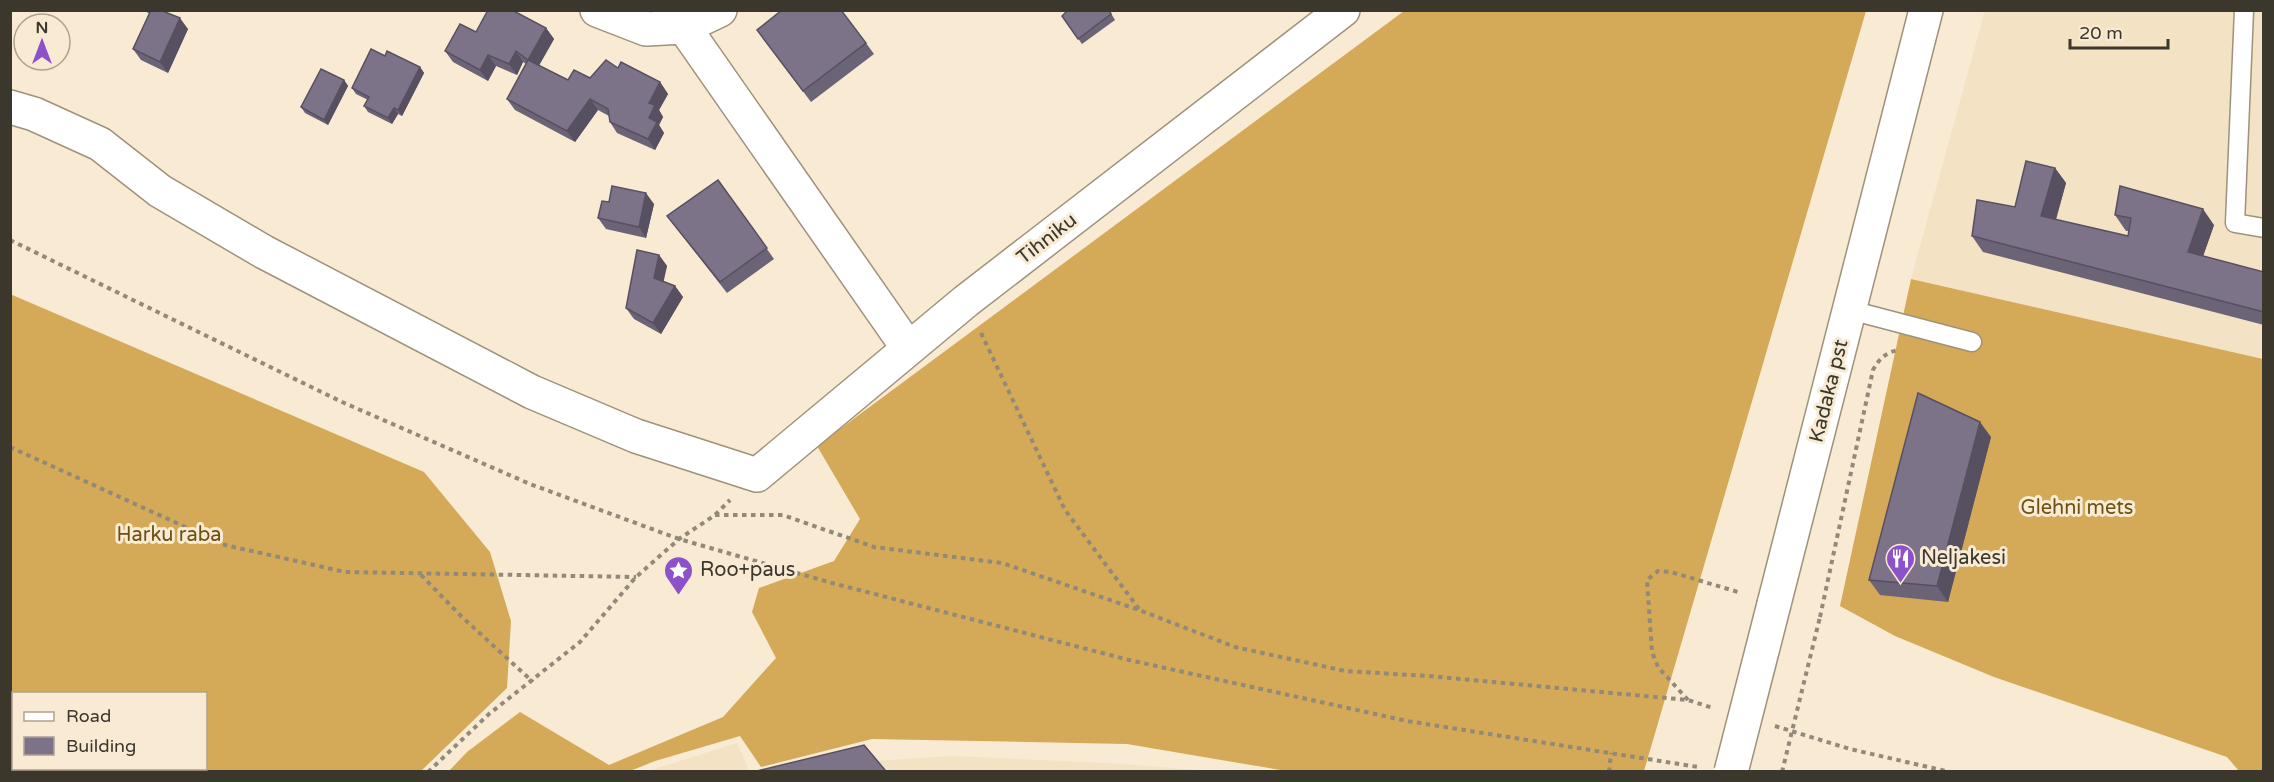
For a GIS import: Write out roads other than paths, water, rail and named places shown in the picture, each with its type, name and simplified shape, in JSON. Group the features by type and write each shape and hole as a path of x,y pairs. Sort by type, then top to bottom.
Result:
{"street":[{"path":"597,10 646,29 684,27 720,10"},
{"name":"Tihniku","path":"10,107 34,114 100,144 160,191 264,252 532,392 636,436 757,475 966,301 1343,10"},
{"name":"Kadaka pst","path":"1720,771 1774,604 1926,10"},
{"path":"684,27 908,348"}],"lane":[{"path":"2244,10 2235,223 2264,228"},
{"path":"1850,310 1972,342"}],"place":[{"name":"Neljakesi","path":"1900,584"},
{"name":"Roo+paus","path":"679,596"}],"park label":[{"name":"Glehni mets","path":"2077,508"},
{"name":"Harku raba","path":"169,535"}]}
